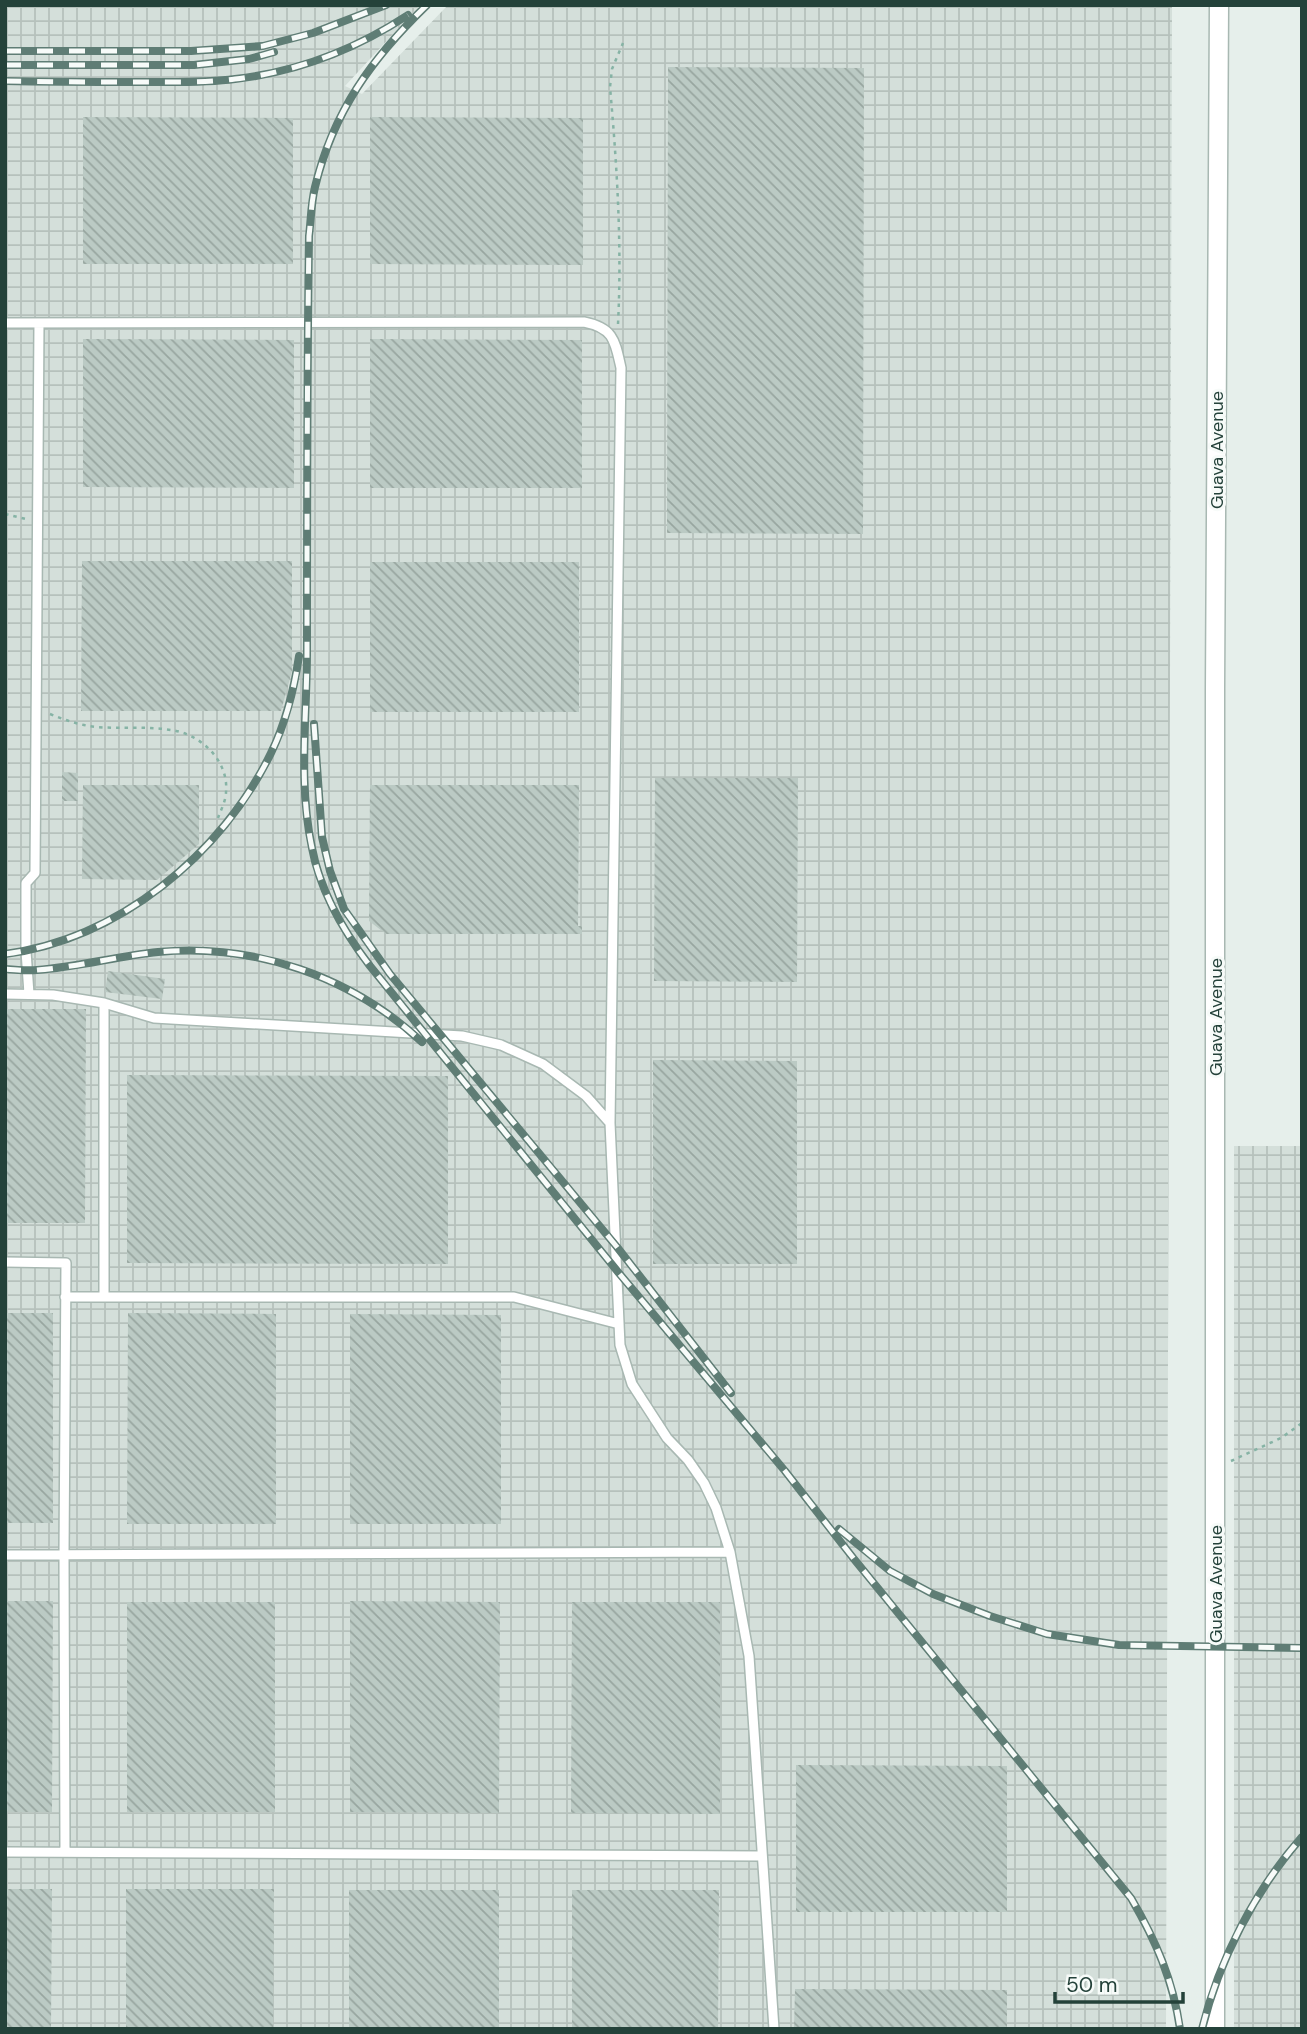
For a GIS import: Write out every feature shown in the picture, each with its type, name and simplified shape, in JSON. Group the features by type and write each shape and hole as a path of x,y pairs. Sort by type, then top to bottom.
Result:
{"street":[{"name":"Guava Avenue","path":"1215,2029 1215,676 1219,5"}],"lane":[{"path":"5,323 584,322 599,325 610,333 617,348 621,368 610,1124 620,1345 632,1384 667,1438 688,1460 704,1483 716,1508 730,1552 749,1656 774,2029"},
{"path":"29,994 26,883 35,873 39,323"},
{"path":"5,994 53,995 104,1003 154,1018 462,1036 500,1045 542,1064 586,1096 610,1124"},
{"path":"104,1003 104,1297"},
{"path":"5,1262 66,1263 65,1852"},
{"path":"65,1297 514,1297 620,1324"},
{"path":"5,1555 730,1552"},
{"path":"5,1852 762,1856"}],"path":[{"path":"617,348 620,283 617,177 610,87 612,69 622,43"},
{"path":"5,514 38,521"},
{"path":"37,709 75,723 96,727 175,730 199,740 215,754 225,775 227,793 218,818"},
{"path":"1216,1468 1281,1438 1302,1423"}],"shaded area":[{"path":"5,5 420,5 345,86 362,94 448,5 1172,5 1166,2029 5,2029"},
{"path":"1234,1146 1302,1146 1302,2029 1234,2029"}],"building":[{"path":"668,67 864,68 863,534 667,533"},
{"path":"83,117 293,118 293,264 83,264"},
{"path":"370,117 583,118 583,265 370,264"},
{"path":"83,339 294,340 294,488 83,487"},
{"path":"370,339 582,340 582,488 370,488"},
{"path":"82,561 292,561 292,671 281,711 81,711"},
{"path":"370,562 579,562 579,712 370,712"},
{"path":"62,772 78,773 78,801 62,801"},
{"path":"655,778 798,778 797,982 654,981"},
{"path":"83,785 199,785 199,844 157,880 82,879"},
{"path":"370,785 579,785 578,926 582,926 582,934 386,934 369,921"},
{"path":"108,971 165,979 162,999 105,992"},
{"path":"5,1009 86,1009 85,1223 5,1223"},
{"path":"653,1060 797,1061 797,1264 653,1264"},
{"path":"127,1075 448,1076 448,1264 127,1263"},
{"path":"5,1313 53,1313 53,1523 5,1523"},
{"path":"128,1313 276,1314 276,1524 127,1524"},
{"path":"350,1314 501,1315 501,1524 350,1524"},
{"path":"5,1601 53,1601 52,1812 5,1812"},
{"path":"350,1601 500,1602 499,1813 350,1812"},
{"path":"127,1602 275,1602 275,1812 127,1812"},
{"path":"572,1602 720,1602 720,1814 571,1813"},
{"path":"796,1765 1007,1766 1007,1912 796,1912"},
{"path":"5,1889 52,1889 51,2029 5,2029"},
{"path":"126,1889 274,1889 273,2029 126,2029"},
{"path":"349,1890 499,1890 499,2029 349,2029"},
{"path":"572,1890 719,1890 718,2029 572,2029"},
{"path":"795,1989 1007,1990 1007,2029 794,2029"}],"railway":[{"path":"5,51 191,51 263,46 313,33 386,5"},
{"path":"427,5 372,66 344,110 323,160 312,205 309,236 304,774 308,824 321,880 342,925 370,966 1131,1898 1162,1961 1173,1994 1180,2029"},
{"path":"5,81 190,82 258,76 325,57 368,38 408,15"},
{"path":"5,65 194,65 249,59 274,52"},
{"path":"5,954 47,945 88,930 126,910 162,886 195,857 225,825 250,790 271,753 289,706 299,656"},
{"path":"314,724 322,837 330,871 344,909 390,974 617,1247 731,1393"},
{"path":"5,969 52,969 158,952 230,953 265,959 333,982 394,1019 422,1042"},
{"path":"839,1529 890,1571 933,1594 1047,1634 1119,1645 1302,1648"},
{"path":"1202,2029 1218,1977 1241,1927 1269,1880 1302,1837"}]}
